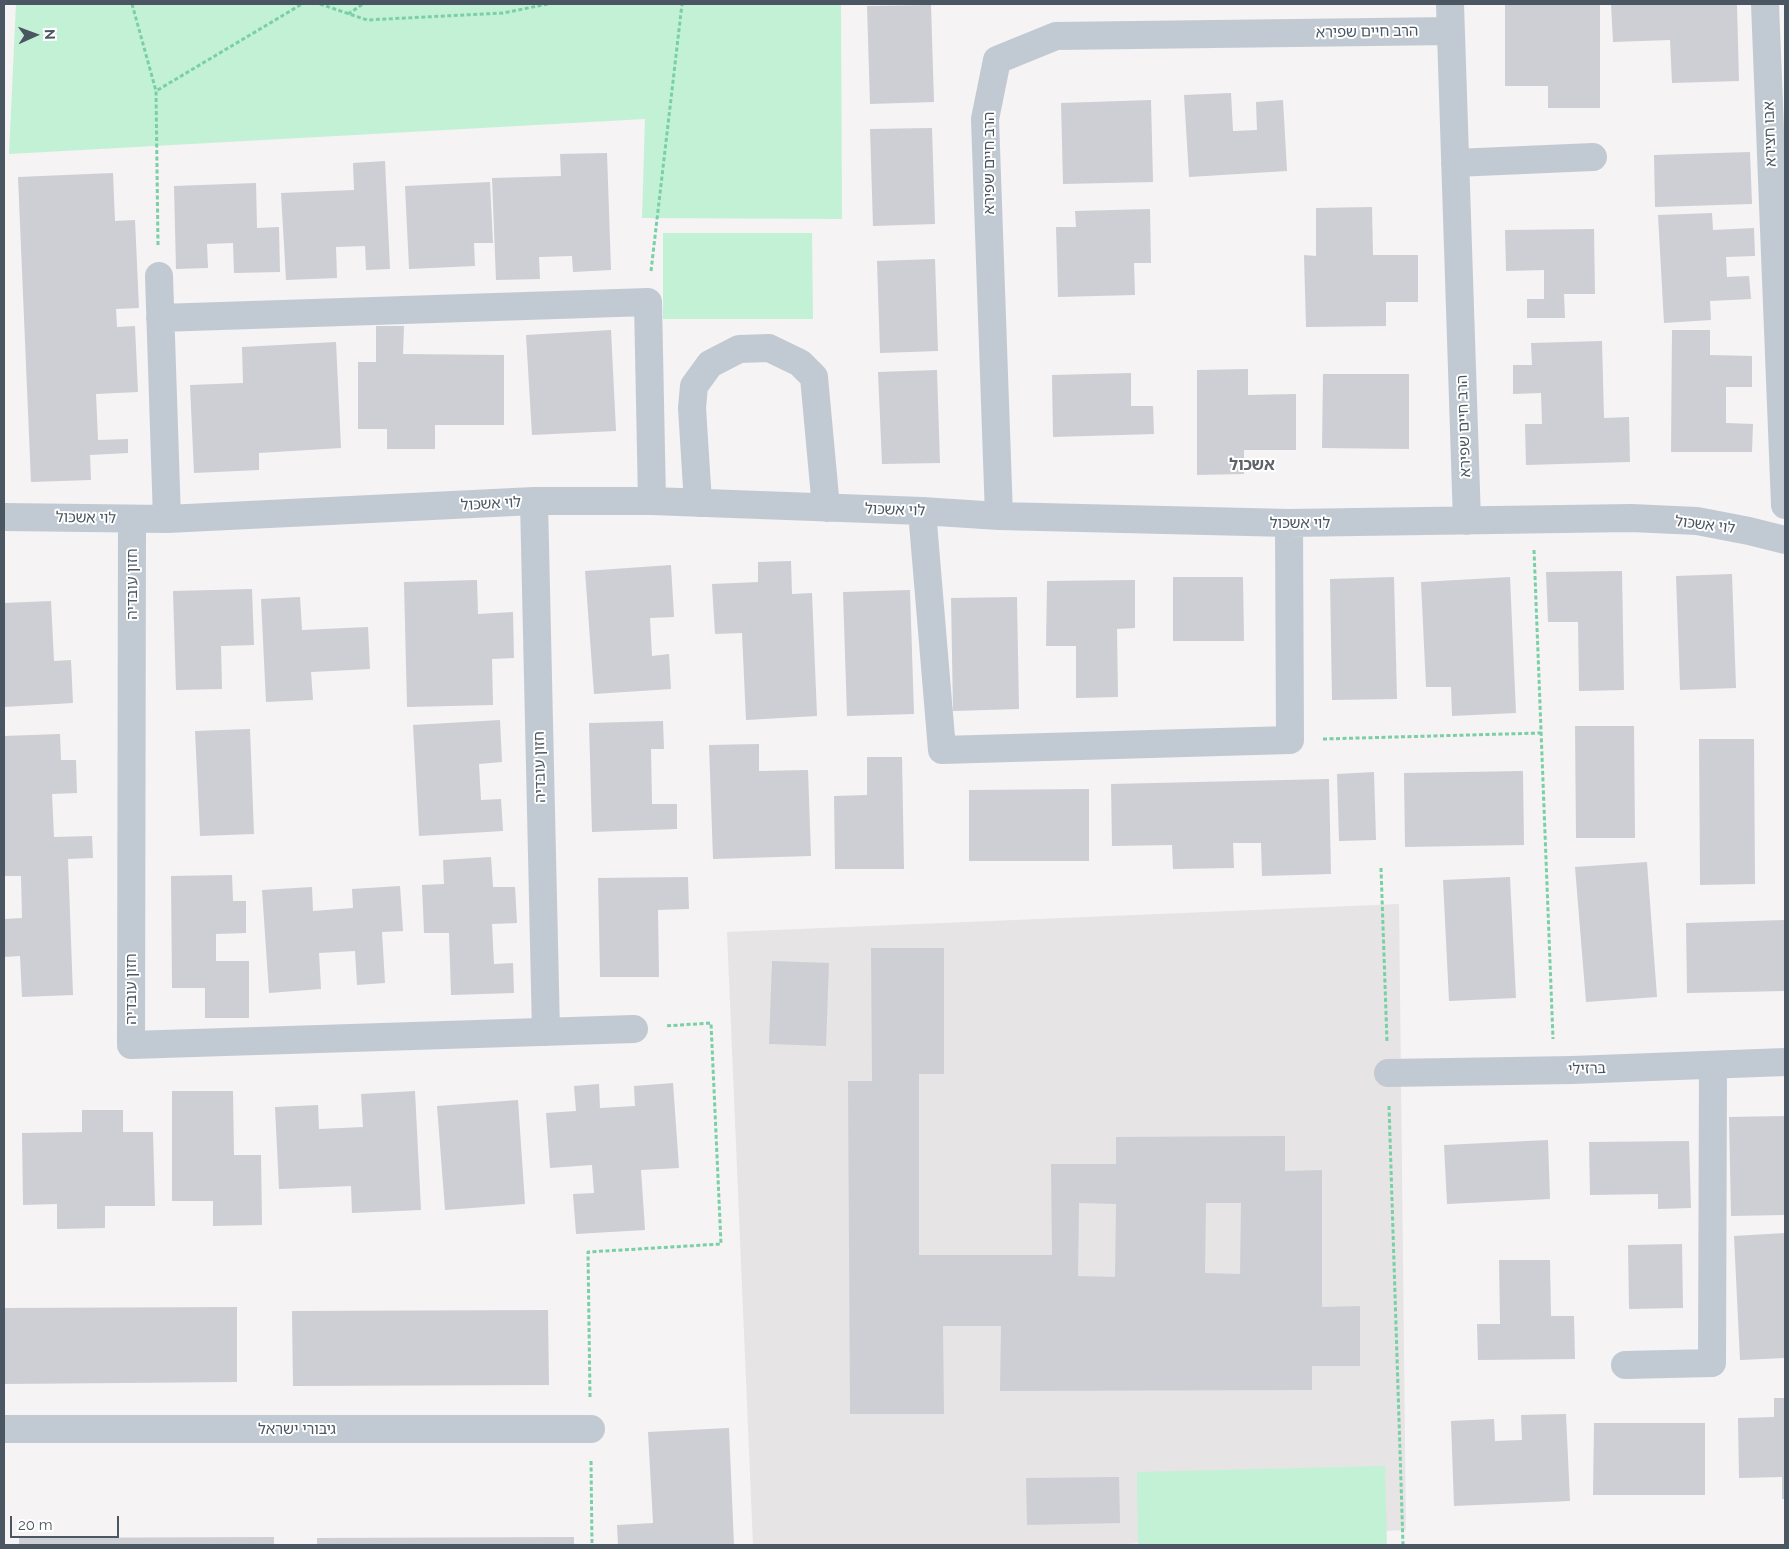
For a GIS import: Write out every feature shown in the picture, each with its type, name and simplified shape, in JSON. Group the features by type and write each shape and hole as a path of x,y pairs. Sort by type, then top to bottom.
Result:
{"street":[{"name":"הרב חיים שפירא","path":"1450,4 1467,521"},
{"name":"אבו חצירא","path":"1764,4 1785,505"},
{"name":"הרב חיים שפירא","path":"999,516 985,119 997,60 1056,36 1451,31"},
{"path":"1455,163 1593,157"},
{"path":"159,276 167,519"},
{"path":"160,318 648,302 652,501"},
{"path":"698,503 692,408 694,386 710,364 740,349 770,348 800,363 814,376 826,508"},
{"name":"לוי אשכול","path":"4,517 167,519 534,502 652,501 922,511 999,516 1289,523 1631,518 1697,521 1785,540"},
{"name":"חזון עובדיה","path":"534,502 546,1032"},
{"path":"922,511 942,750 1290,740 1289,523"},
{"name":"חזון עובדיה","path":"132,519 131,1045 634,1029"},
{"name":"ברזילי","path":"1388,1073 1554,1070 1785,1062"},
{"path":"1625,1365 1712,1363 1713,1065"},
{"name":"גיבורי ישראל","path":"4,1429 591,1429"}],"path":[{"path":"132,4 156,91 159,276"},
{"path":"156,91 302,4"},
{"path":"320,4 366,20 503,12 548,4"},
{"path":"348,14 364,4"},
{"path":"648,302 682,4"},
{"path":"1533,520 1554,1070"},
{"path":"1290,740 1541,733"},
{"path":"1382,868 1403,1545"},
{"path":"592,1545 588,1252 722,1244 711,1023 634,1029"}],"shaded area":[{"path":"1399,904 1406,1530 1105,1545 753,1545 727,932"}],"green space":[{"path":"16,4 841,4 842,219 642,218 645,119 9,154"},
{"path":"663,233 812,233 813,319 663,319"},
{"path":"1385,1466 1387,1545 1138,1545 1137,1472"}],"building":[{"path":"1505,4 1600,4 1600,108 1548,108 1548,86 1505,86"},
{"path":"1611,4 1737,4 1739,81 1672,83 1670,40 1613,42"},
{"path":"931,5 934,102 870,104 867,6"},
{"path":"1231,93 1233,131 1257,130 1256,102 1283,100 1287,171 1189,177 1184,95"},
{"path":"1151,100 1153,182 1063,184 1061,103"},
{"path":"932,128 935,224 873,226 870,129"},
{"path":"1750,152 1752,204 1655,207 1654,155"},
{"path":"607,153 611,270 573,272 572,256 539,257 540,279 496,280 492,178 561,176 560,154"},
{"path":"385,161 390,269 366,270 365,246 336,247 337,278 286,280 281,193 354,190 353,163"},
{"path":"113,173 115,221 135,220 139,308 116,309 117,327 135,326 138,392 96,394 98,440 128,439 128,453 90,455 91,480 31,482 18,177"},
{"path":"490,182 493,243 474,243 475,266 409,269 405,186"},
{"path":"256,183 257,228 279,227 280,272 234,273 233,243 207,244 208,268 176,269 174,186"},
{"path":"1372,207 1373,255 1418,255 1418,302 1386,302 1386,326 1306,327 1304,255 1316,256 1316,208"},
{"path":"1150,209 1151,263 1134,263 1135,295 1058,297 1056,227 1076,227 1075,211"},
{"path":"1712,213 1713,230 1754,228 1755,256 1726,257 1727,277 1749,276 1751,299 1710,301 1711,320 1664,323 1658,215"},
{"path":"1594,229 1595,294 1564,294 1565,318 1527,318 1527,299 1544,299 1544,270 1506,271 1505,230"},
{"path":"935,259 938,351 880,353 877,261"},
{"path":"376,326 404,326 403,354 504,355 504,425 435,425 435,449 387,449 387,429 358,429 358,362 376,362"},
{"path":"611,330 616,431 532,435 526,335"},
{"path":"1672,330 1710,330 1710,355 1752,356 1752,387 1726,387 1726,423 1753,424 1752,452 1671,452"},
{"path":"1602,341 1604,418 1629,417 1630,462 1526,465 1525,424 1542,424 1541,393 1513,394 1513,365 1532,365 1531,343"},
{"path":"336,342 341,448 259,453 259,470 194,473 190,385 243,383 242,347"},
{"path":"1248,369 1248,395 1296,394 1296,450 1244,450 1244,474 1197,475 1197,370"},
{"path":"937,370 940,463 882,464 878,372"},
{"path":"1131,373 1131,406 1153,406 1154,434 1053,437 1052,375"},
{"path":"1323,374 1409,374 1409,449 1322,448"},
{"path":"791,561 792,594 812,593 817,716 746,720 742,633 715,634 712,584 758,582 758,562"},
{"path":"671,565 674,617 650,618 652,656 669,654 671,689 594,694 585,571"},
{"path":"1622,571 1624,690 1579,691 1578,622 1548,622 1546,572"},
{"path":"1732,574 1736,688 1680,690 1676,576"},
{"path":"1173,577 1243,577 1244,641 1173,641"},
{"path":"1394,577 1397,699 1332,700 1330,579"},
{"path":"1510,577 1516,713 1452,716 1451,687 1426,687 1421,582"},
{"path":"477,580 478,614 513,612 514,658 492,659 493,705 407,707 404,582"},
{"path":"1135,580 1135,628 1117,629 1118,697 1076,698 1076,646 1046,646 1047,581"},
{"path":"252,589 254,645 221,646 222,689 176,690 173,591"},
{"path":"910,590 914,714 847,716 843,592"},
{"path":"300,597 302,630 368,627 370,669 311,672 313,700 266,702 261,599"},
{"path":"1017,597 1019,709 953,711 951,598"},
{"path":"51,601 54,661 71,660 73,703 4,707 4,603"},
{"path":"500,720 502,762 479,764 481,800 501,799 503,831 419,836 413,725"},
{"path":"663,721 664,749 651,749 652,804 677,804 677,829 592,832 589,723"},
{"path":"1575,726 1634,726 1635,838 1576,838"},
{"path":"250,729 254,834 200,836 195,731"},
{"path":"60,734 61,760 76,760 77,793 52,794 54,837 92,836 93,858 68,859 73,995 22,997 20,956 4,957 4,919 22,918 21,876 4,876 4,736"},
{"path":"1699,739 1754,739 1755,884 1700,885"},
{"path":"759,744 759,771 808,770 811,856 713,859 709,745"},
{"path":"867,757 902,757 904,869 835,869 834,796 867,795"},
{"path":"1523,771 1524,845 1405,847 1404,773"},
{"path":"1374,772 1376,840 1339,841 1337,774"},
{"path":"1329,779 1331,874 1262,876 1261,843 1233,843 1234,868 1173,869 1172,845 1112,846 1111,784"},
{"path":"1089,789 1089,861 969,861 969,790"},
{"path":"491,857 493,887 515,887 517,923 492,924 494,964 513,963 514,993 451,995 449,933 424,933 422,885 444,884 443,860"},
{"path":"1647,862 1657,997 1586,1002 1575,867"},
{"path":"232,875 233,901 246,901 246,933 216,934 216,961 249,961 249,1018 205,1018 205,988 172,988 171,876"},
{"path":"688,877 689,909 658,910 659,977 600,977 598,878"},
{"path":"1510,877 1516,998 1449,1001 1443,880"},
{"path":"400,886 403,931 382,932 385,983 357,985 355,951 319,953 321,989 269,993 262,890 312,887 313,911 353,908 352,889"},
{"path":"1785,920 1785,991 1687,993 1686,923"},
{"path":"871,948 944,948 944,1074 919,1074 919,1255 1052,1255 1051,1164 1116,1164 1116,1137 1285,1136 1285,1171 1322,1170 1322,1307 1360,1306 1360,1366 1312,1366 1312,1390 1000,1391 1001,1326 943,1326 944,1414 850,1414 848,1081 872,1081","holes":["1079,1203 1116,1204 1115,1277 1078,1276","1206,1203 1241,1203 1240,1274 1205,1273"]},
{"path":"772,961 829,963 826,1046 769,1044"},
{"path":"673,1083 679,1168 641,1170 645,1230 576,1234 573,1194 594,1193 592,1165 550,1168 546,1113 576,1111 574,1086 599,1084 600,1108 635,1106 634,1086"},
{"path":"172,1091 233,1091 234,1155 261,1155 262,1225 213,1226 213,1201 172,1201"},
{"path":"415,1091 421,1210 352,1213 351,1186 279,1189 275,1107 318,1105 319,1129 363,1127 361,1094"},
{"path":"518,1100 525,1204 445,1210 437,1106"},
{"path":"82,1110 123,1110 123,1132 153,1132 155,1206 105,1206 105,1228 57,1229 57,1204 23,1205 22,1133 82,1132"},
{"path":"1785,1116 1785,1215 1731,1216 1729,1117"},
{"path":"1548,1140 1550,1199 1447,1204 1444,1145"},
{"path":"1689,1141 1691,1208 1658,1209 1658,1194 1590,1195 1589,1142"},
{"path":"1785,1233 1785,1358 1740,1360 1734,1236"},
{"path":"1682,1244 1683,1308 1629,1309 1628,1245"},
{"path":"1499,1260 1550,1260 1551,1316 1574,1316 1575,1359 1478,1360 1477,1324 1500,1324"},
{"path":"237,1307 237,1382 4,1384 4,1308"},
{"path":"548,1310 549,1385 293,1386 292,1311"},
{"path":"1774,1398 1785,1398 1785,1499 1782,1499 1782,1477 1739,1478 1738,1418 1774,1417"},
{"path":"1566,1414 1570,1501 1454,1506 1451,1421 1494,1419 1495,1441 1522,1440 1521,1415"},
{"path":"1594,1423 1705,1423 1705,1495 1593,1495"},
{"path":"729,1428 734,1545 618,1545 617,1525 653,1523 648,1432"},
{"path":"1119,1477 1120,1523 1027,1525 1026,1478"},
{"path":"274,1537 274,1545 19,1545 19,1538"},
{"path":"574,1537 574,1545 317,1545 317,1538"}],"district":[{"name":"אשכול","path":"1252,465"}]}
